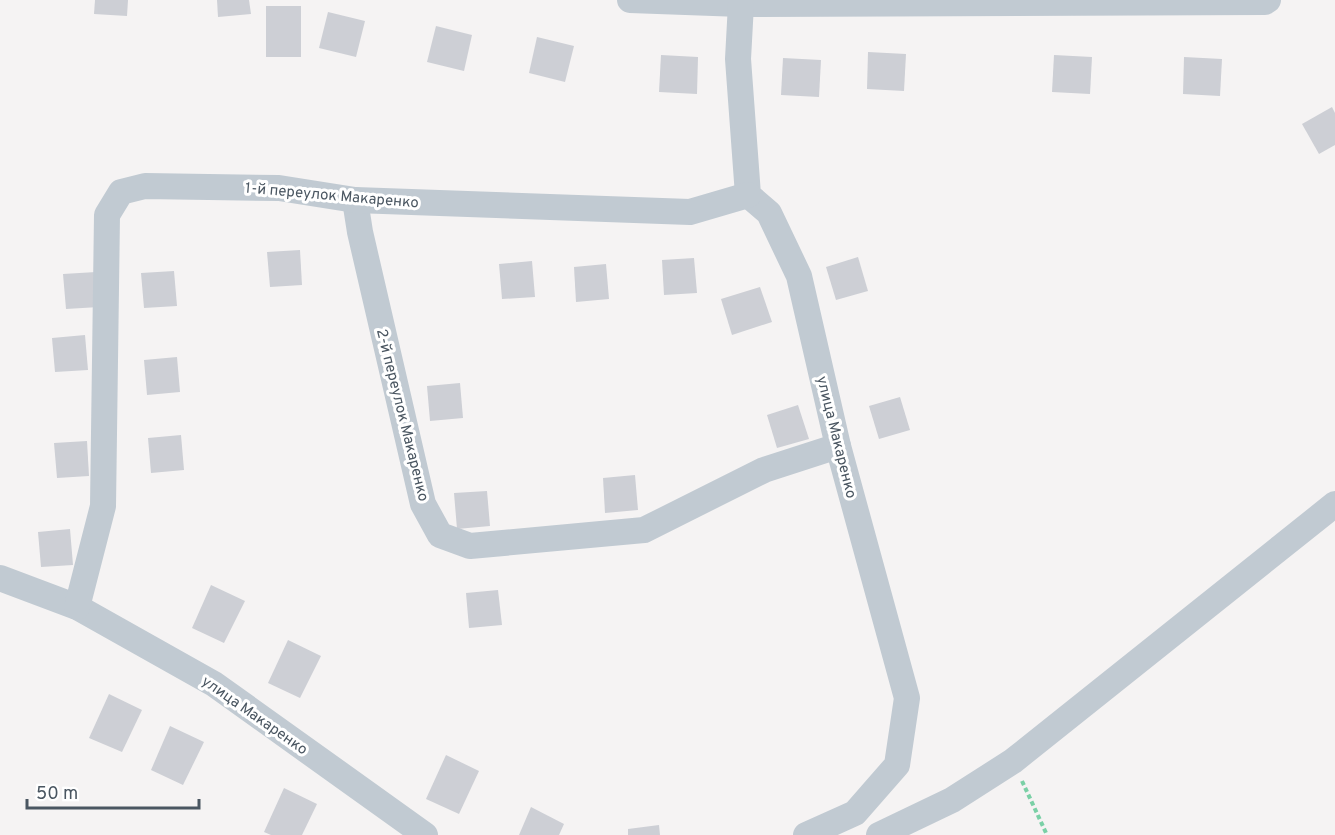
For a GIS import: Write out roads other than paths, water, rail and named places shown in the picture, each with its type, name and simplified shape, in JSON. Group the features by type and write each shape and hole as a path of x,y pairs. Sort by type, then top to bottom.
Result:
{"street":[{"path":"641,1 741,4 1265,2 1268,0"},
{"path":"741,4 738,59 748,195"},
{"name":"1-й переулок Макаренко","path":"77,607 103,506 107,215 121,192 145,186 279,188 356,200 690,212 748,195"},
{"name":"улица Макаренко","path":"748,195 769,213 799,276 838,446 907,698 897,765 855,813 806,835"},
{"name":"2-й переулок Макаренко","path":"356,200 360,232 423,504 440,535 470,546 644,530 764,470 838,446"},
{"path":"879,835 952,800 1013,761 1335,504"},
{"name":"улица Макаренко","path":"0,578 77,607 214,684 425,835"}]}
